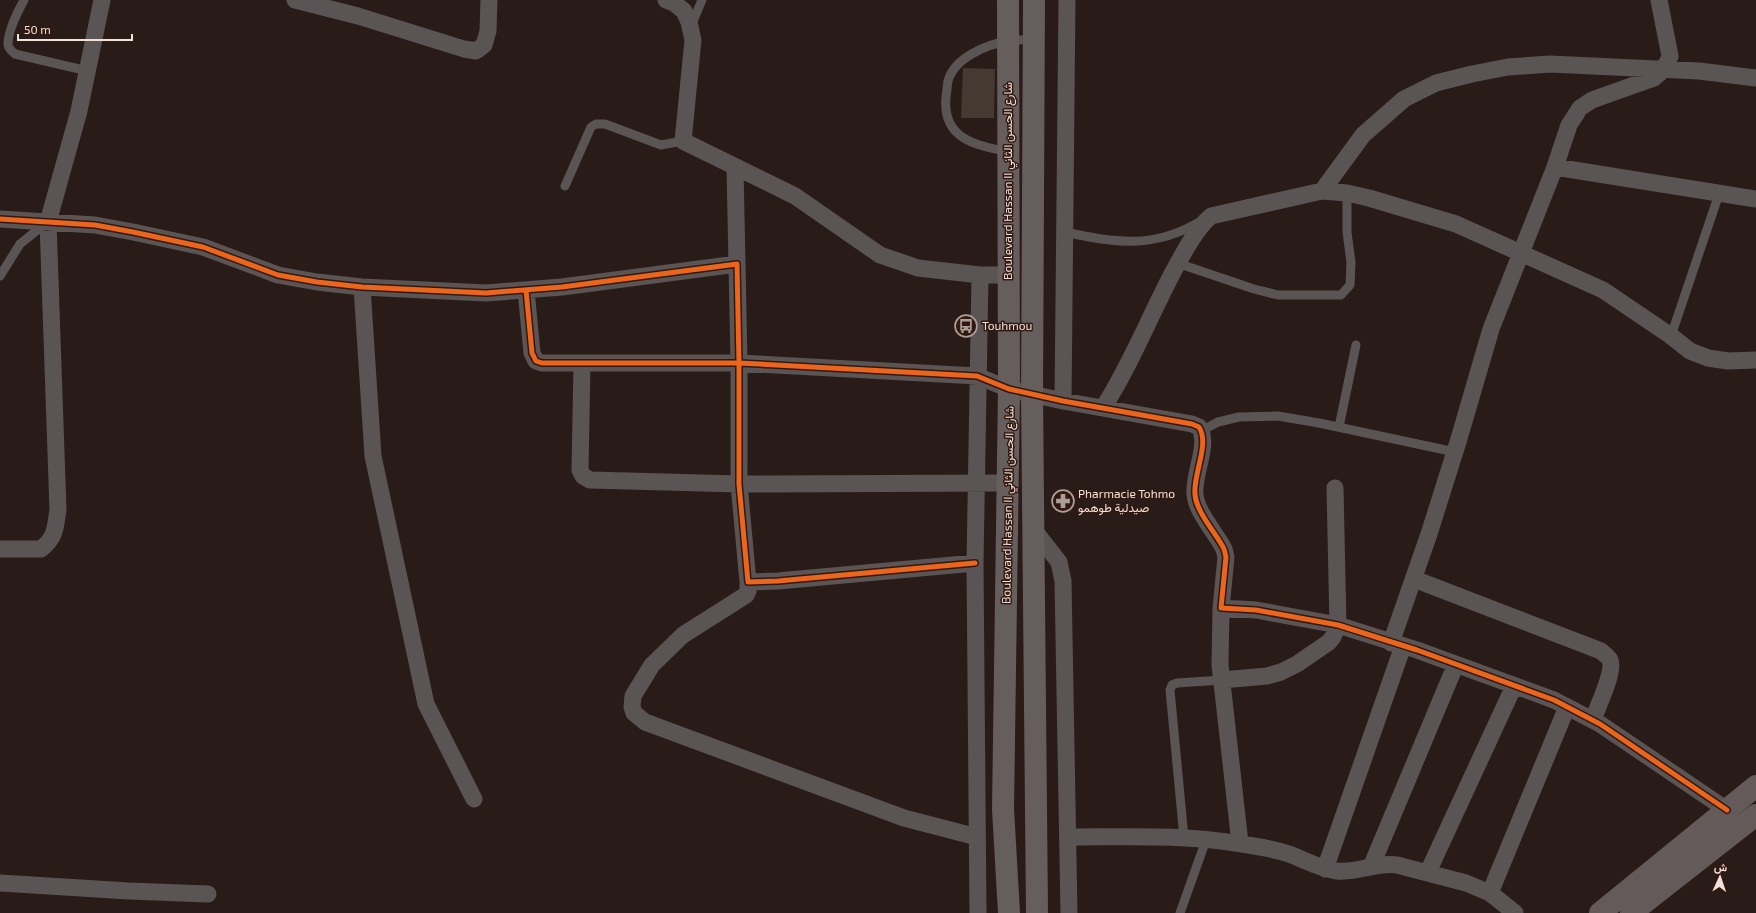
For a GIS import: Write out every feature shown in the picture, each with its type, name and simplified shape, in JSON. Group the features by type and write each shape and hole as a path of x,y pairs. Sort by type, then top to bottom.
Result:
{"highway":[{"path":"1600,913 1756,786"},
{"path":"1631,913 1756,815"}],"main road":[{"name":"Boulevard Hassan II شارع الحسن الثاني","path":"1008,0 1009,389 1004,809 1009,913"},
{"name":"Boulevard Hassan II شارع الحسن الثاني","path":"1034,0 1032,394 1037,913"}],"street":[{"path":"0,549 41,549 50,541 55,532 58,510 48,222 79,111 102,0"},
{"path":"295,0 358,16 464,49 476,51 484,45 488,31 489,0"},
{"path":"666,0 674,3 684,11 691,28 693,40 683,141 794,196 880,255 918,268 980,275 1008,275"},
{"path":"1063,401 1067,0"},
{"path":"1325,869 1397,645 1414,580 1455,452 1491,329 1555,167 1569,124 1580,108 1592,100 1654,78 1664,69 1670,56 1659,0"},
{"path":"1322,191 1363,135 1404,99 1436,83 1508,66 1550,64 1699,71 1756,78"},
{"path":"735,167 739,363 739,484 748,591 746,595 683,635 652,665 633,696 632,707 634,713 645,722 904,818 977,837"},
{"path":"1555,167 1756,199"},
{"path":"1103,408 1116,388 1177,264 1198,231 1212,216 1322,191 1347,193 1369,198 1456,224 1603,290 1671,336 1690,351 1708,358 1728,361 1756,360"},
{"path":"0,219 95,225 203,247 278,275 317,282 362,287 486,293 562,287 737,264"},
{"path":"978,913 975,483 980,275"},
{"path":"362,287 373,456 426,704 474,799"},
{"path":"526,290 532,353 536,361 542,363 739,363 977,376 1009,389 1063,401 1192,424 1199,427 1203,440 1195,484 1195,496 1199,507 1224,549 1226,557 1221,608 1220,666 1240,843"},
{"path":"582,364 580,470 583,476 590,480 739,484 1008,483"},
{"path":"1222,680 1267,676 1281,672 1310,656 1334,637 1338,625 1335,488"},
{"path":"1034,530 1059,562 1063,581 1069,913"},
{"path":"748,582 778,581 975,563"},
{"path":"1414,580 1600,651 1608,657 1611,665 1608,679 1592,720"},
{"path":"1221,608 1256,610 1338,625 1456,664 1554,700 1592,720 1727,810"},
{"path":"1371,867 1456,664"},
{"path":"1428,872 1514,686"},
{"path":"1490,893 1567,707"},
{"path":"1068,837 1184,838 1240,843 1287,854 1325,869 1348,871 1388,864 1428,872 1466,883 1490,893 1515,913"},
{"path":"0,883 129,892 208,894"}],"lane":[{"path":"24,0 16,14 8,45 10,50 15,54 88,71"},
{"path":"691,28 702,0"},
{"path":"1009,152 979,146 957,133 952,128 947,117 946,102 948,81 952,71 960,62 983,48 1008,41 1034,40"},
{"path":"565,186 591,127 596,124 605,124 661,144 683,141"},
{"path":"1177,264 1254,289 1278,295 1341,295 1350,285 1351,262 1347,232 1347,193"},
{"path":"1671,336 1719,194"},
{"path":"1065,232 1093,238 1129,242 1157,240 1182,232 1212,216"},
{"path":"0,276 20,244 48,222"},
{"path":"1339,427 1356,344"},
{"path":"1201,431 1218,422 1258,416 1285,417 1455,452"},
{"path":"1184,838 1170,690 1172,685 1177,683 1222,680"},
{"path":"1180,913 1206,840"}],"building":[{"path":"963,68 995,69 994,118 961,118"}],"cycle path":[{"path":"0,219 95,225 133,232 203,247 278,275 317,282 362,287 486,293 562,287 737,264 739,484 748,582 778,581 975,563"},
{"path":"526,290 532,353 536,361 542,363 739,363 977,376 1009,389 1063,401 1192,424 1199,427 1203,442 1196,477 1195,494 1199,508 1224,549 1226,557 1221,608 1256,610 1338,625 1417,650 1554,700 1600,724 1727,810"}],"place":[{"name":"Touhmou","path":"966,326"},
{"name":"Pharmacie Tohmo صيدلية طوهمو","path":"1063,501"}]}
